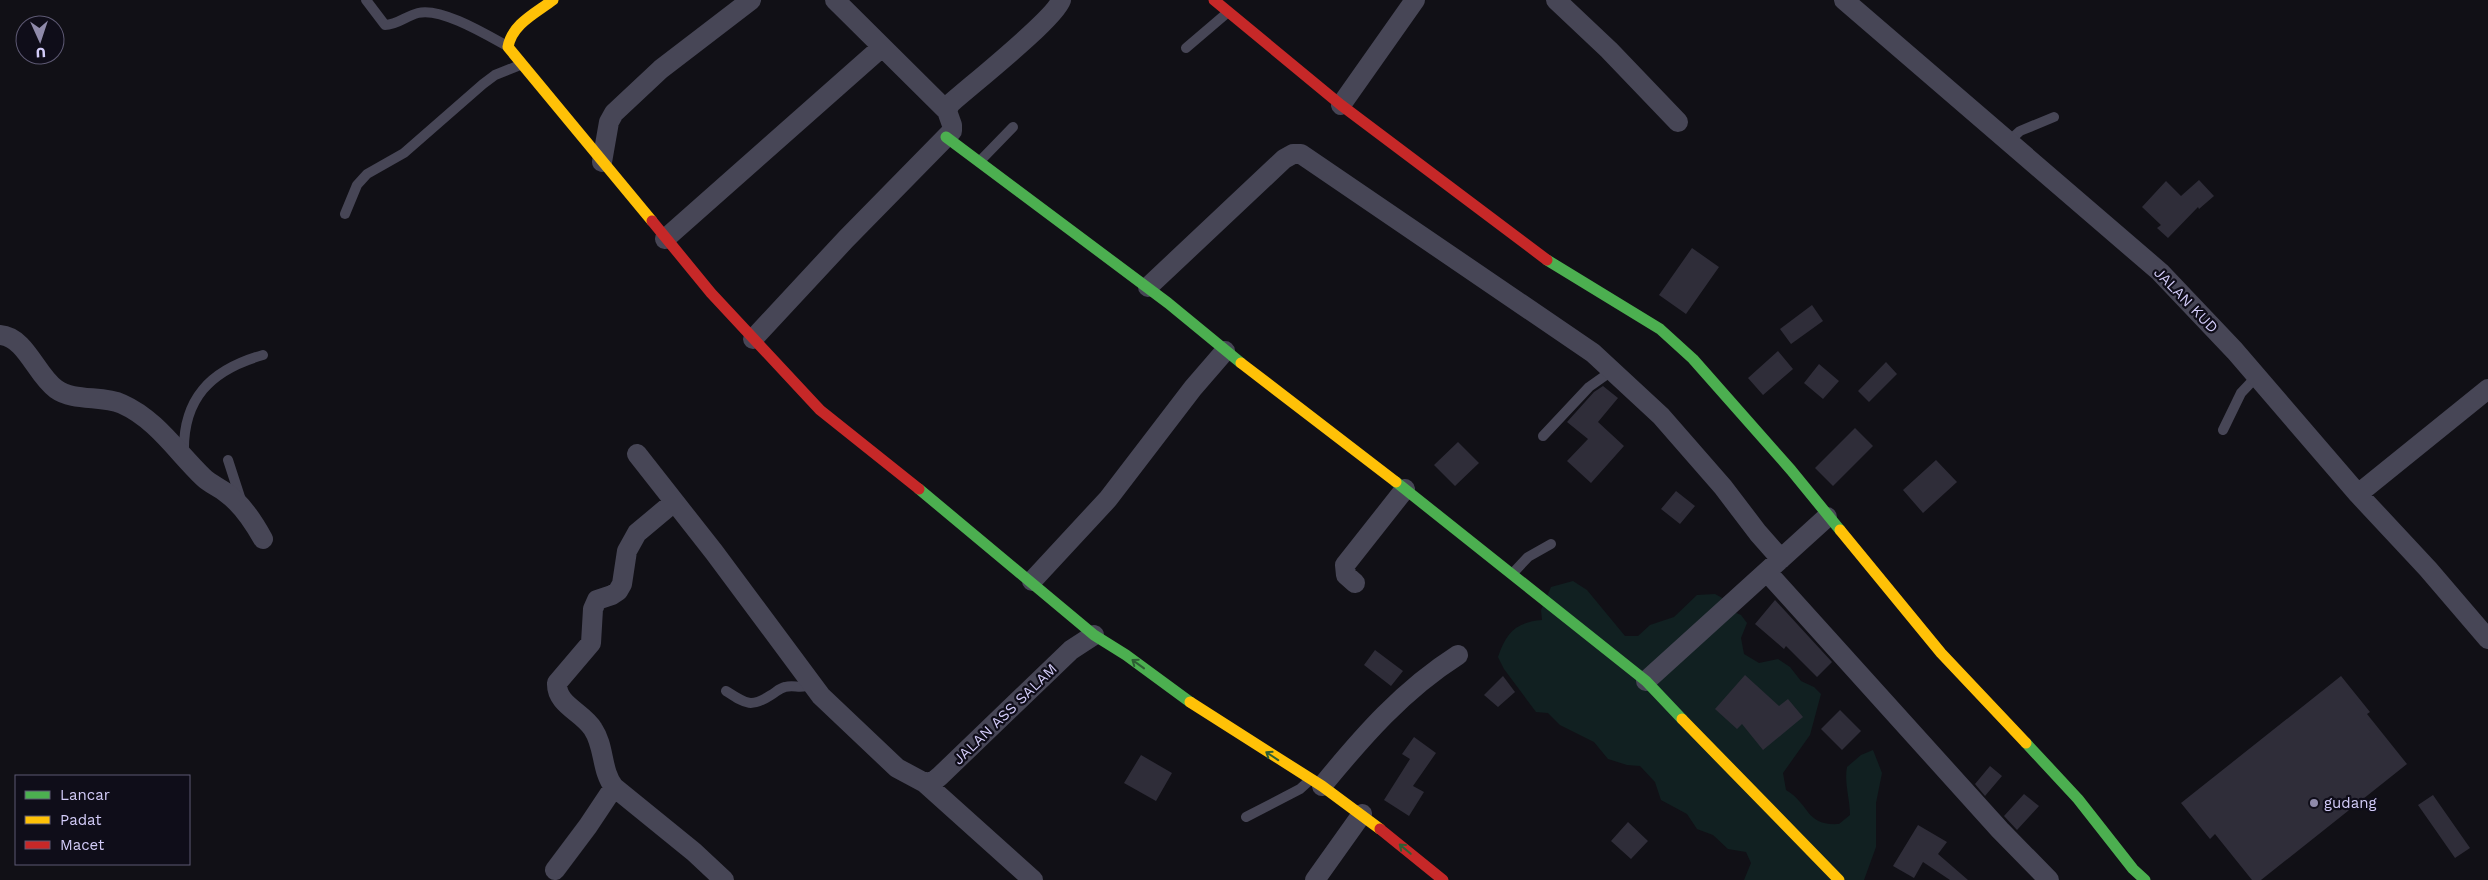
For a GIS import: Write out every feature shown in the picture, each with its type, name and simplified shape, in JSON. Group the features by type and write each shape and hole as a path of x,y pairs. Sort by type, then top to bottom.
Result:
{"street":[{"path":"553,0 514,32 508,39 508,47 665,238 800,390 827,416 1032,581 1094,635 1126,655 1170,689 1362,814 1443,880"},
{"path":"602,162 609,122 614,112 661,69 750,0"},
{"path":"753,339 846,239 952,131 947,111 835,0"},
{"path":"947,111 950,104 1036,29 1058,7 1061,0"},
{"path":"1214,0 1341,105 1544,258 1660,329 1711,378 1791,470 1827,517 1942,653 2078,799 2133,869 2145,880"},
{"path":"1341,105 1415,0"},
{"path":"1556,0 1609,50 1678,122"},
{"name":"JALAN KUD","path":"1844,0 2160,272 2256,376 2358,494 2428,569 2488,639"},
{"path":"665,238 882,47"},
{"path":"946,137 1148,287 1225,351 1404,489 1646,681 1839,880"},
{"path":"1148,287 1284,159 1293,154 1301,154 1593,353 1668,423 1723,487 1758,533 1774,565 2000,830 2049,880"},
{"path":"0,335 17,342 45,380 58,390 78,396 112,400 141,413 205,479 227,493 244,510 263,539"},
{"path":"1032,581 1108,499 1193,388 1225,351"},
{"path":"2358,494 2488,389"},
{"path":"637,454 829,704 897,768 925,783 1026,877"},
{"path":"1355,583 1346,575 1345,565 1404,489"},
{"path":"674,502 637,533 627,551 622,584 612,595 597,600 593,609 591,644 557,683 557,691 560,698 594,729 606,773 614,787 694,852 724,880"},
{"path":"1646,681 1827,517"},
{"name":"JALAN ASS SALAM","path":"925,783 934,781 940,776 1071,650 1094,635"},
{"path":"1316,783 1392,706 1424,678 1458,655"},
{"path":"555,870 614,787"},
{"path":"1315,880 1362,814"}],"lane":[{"path":"366,0 385,25 395,23 419,12 438,14 484,33 508,47"},
{"path":"1186,48 1229,11"},
{"path":"345,214 357,185 367,174 404,153 483,84 495,76 521,65"},
{"path":"2009,141 2020,131 2054,116"},
{"path":"980,162 1013,127"},
{"path":"184,457 183,432 195,398 231,368 263,355"},
{"path":"1543,436 1589,387 1613,370"},
{"path":"2223,430 2241,393 2256,376"},
{"path":"228,460 244,510"},
{"path":"1512,574 1528,557 1551,544"},
{"path":"726,691 749,704 758,704 782,688 788,686 800,688 812,684"},
{"path":"1246,817 1300,788 1316,783"}],"shaded area":[{"path":"1573,581 1587,590 1625,636 1638,636 1650,625 1674,617 1697,595 1715,594 1726,600 1734,612 1741,615 1747,623 1741,638 1744,654 1759,663 1778,659 1790,667 1801,681 1814,687 1821,694 1810,735 1783,773 1786,790 1820,822 1839,824 1850,815 1846,779 1847,767 1861,755 1873,750 1882,773 1876,803 1876,847 1864,880 1744,880 1751,863 1746,852 1728,849 1713,835 1697,829 1687,814 1661,800 1655,782 1640,766 1627,765 1608,759 1594,742 1560,725 1548,713 1536,712 1504,669 1498,657 1505,641 1513,630 1525,623 1542,620 1541,610 1551,587"}],"building":[{"path":"2199,180 2214,196 2199,209 2198,207 2168,238 2157,228 2161,225 2142,207 2166,181 2181,196"},
{"path":"1692,248 1719,267 1686,314 1659,295"},
{"path":"1812,305 1823,321 1791,344 1780,329"},
{"path":"1778,351 1793,369 1763,395 1748,378"},
{"path":"1886,362 1897,374 1869,402 1858,391"},
{"path":"1819,364 1839,381 1823,399 1804,383"},
{"path":"1603,386 1618,398 1598,422 1624,446 1591,483 1567,461 1588,439 1567,422 1594,392"},
{"path":"1855,428 1873,446 1833,486 1815,468"},
{"path":"1458,442 1479,463 1455,486 1434,465"},
{"path":"1936,460 1957,482 1923,513 1903,490"},
{"path":"1676,491 1695,506 1680,524 1661,509"},
{"path":"1775,600 1832,662 1817,677 1786,646 1784,649 1755,624"},
{"path":"1375,650 1403,671 1391,686 1364,665"},
{"path":"1745,675 1779,706 1788,699 1803,717 1763,750 1742,724 1737,729 1715,709"},
{"path":"1503,676 1515,692 1498,707 1484,695"},
{"path":"2341,676 2370,712 2367,714 2407,764 2261,880 2252,880 2215,834 2210,839 2181,803"},
{"path":"1840,710 1861,731 1842,750 1821,729"},
{"path":"1414,737 1436,753 1413,786 1424,792 1409,816 1384,800 1410,759 1402,754"},
{"path":"1141,755 1172,773 1156,801 1124,783"},
{"path":"1990,766 2002,776 1985,796 1975,784"},
{"path":"2024,794 2039,806 2017,830 2004,816"},
{"path":"2433,795 2470,848 2455,858 2418,805"},
{"path":"1628,822 1648,841 1631,859 1611,841"},
{"path":"1918,825 1947,842 1938,854 1968,880 1950,880 1923,862 1914,878 1893,866"}],"traffic: fast":[{"path":"946,137 1168,303 1241,363"},
{"path":"1547,260 1660,329 1693,359 1791,470 1840,530"},
{"path":"1396,482 1646,681 1682,719"},
{"path":"919,489 1094,635 1126,655 1190,702"},
{"path":"2026,743 2078,799 2133,869 2145,880"}],"traffic: slow":[{"path":"553,0 520,25 510,39 508,47 652,221"},
{"path":"1241,363 1396,482"},
{"path":"1840,530 1941,653 2026,743"},
{"path":"1190,702 1322,786 1380,829"},
{"path":"1682,719 1839,880"}],"traffic: jam":[{"path":"1214,0 1341,105 1547,260"},
{"path":"652,221 711,293 820,410 919,489"},
{"path":"1380,829 1443,880"}],"place":[{"name":"gudang","path":"2314,803"}]}
